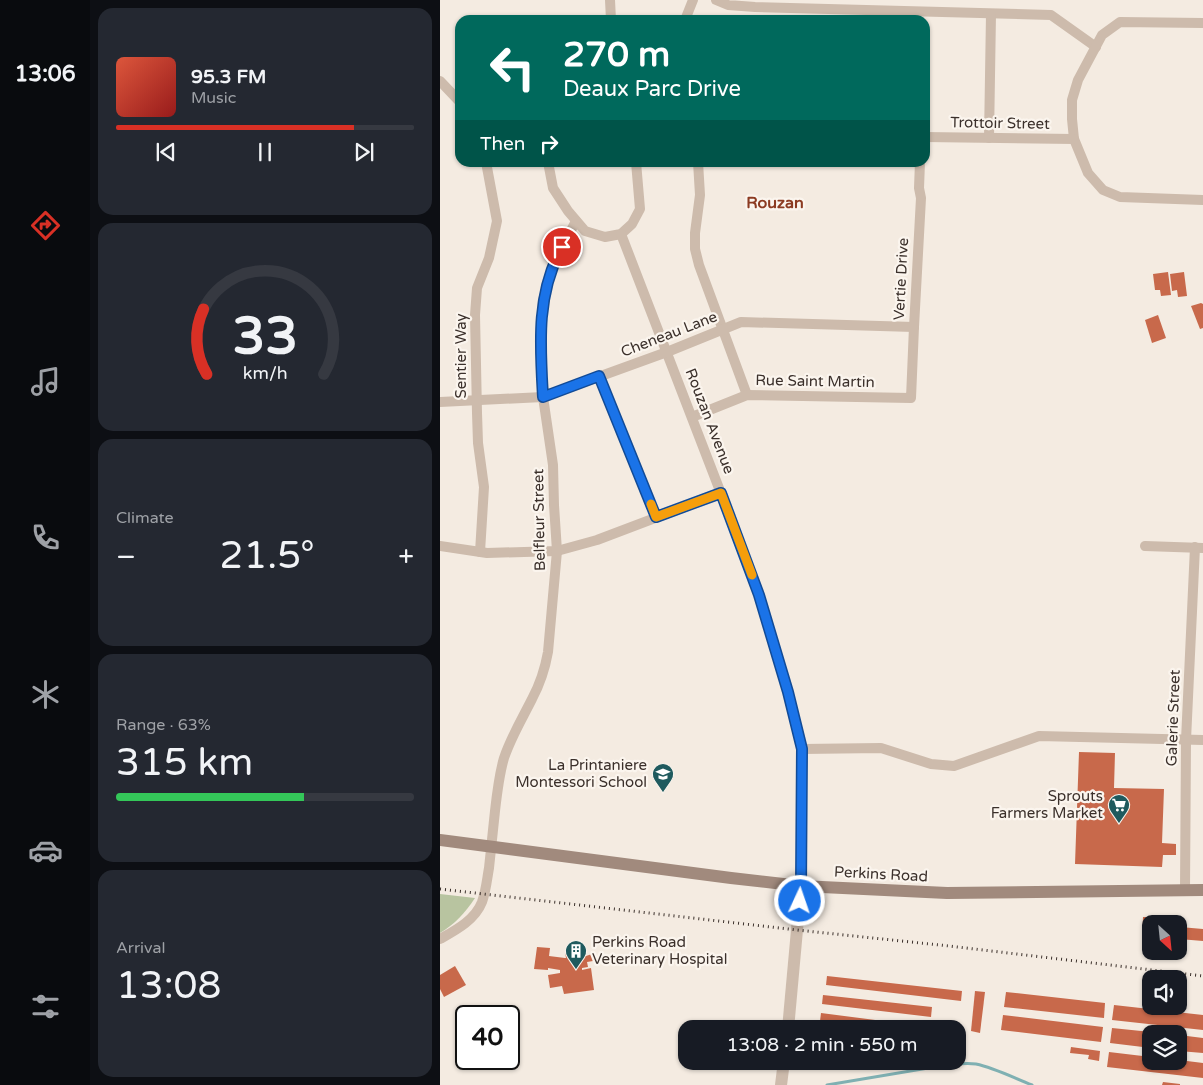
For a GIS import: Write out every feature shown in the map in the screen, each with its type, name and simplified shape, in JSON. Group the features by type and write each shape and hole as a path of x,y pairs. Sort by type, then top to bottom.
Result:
{"main road":[{"name":"Perkins Road","path":"440,840 801,886 947,893 1203,890"}],"street":[{"path":"610,0 611,15"},
{"path":"687,15 693,0"},
{"path":"716,0 728,5 755,3 908,15"},
{"path":"989,138 992,14"},
{"path":"930,16 1051,15 1096,48"},
{"path":"1203,23 1120,22 1102,36 1078,80 1072,100 1074,139 1088,173 1103,190 1120,197 1203,200"},
{"path":"440,81 455,97"},
{"name":"Trottoir Street","path":"930,137 1074,139"},
{"name":"Sentier Way","path":"480,552 484,487 478,443 475,315 477,288 489,258 496,221 487,167"},
{"path":"549,167 553,188 576,221 585,231 605,237 621,234 632,224 640,209 636,167"},
{"path":"698,167 700,194 695,249 699,265 747,395"},
{"name":"Vertie Drive","path":"911,398 921,198 919,188 920,167"},
{"name":"Belfleur Street","path":"440,939 467,922 478,909 484,894 492,846 498,782 504,758 512,736 533,698 546,666 557,551 553,465 543,397 540,341 543,300 555,260 576,221"},
{"name":"Rouzan Avenue","path":"621,234 759,595 788,692 802,749 801,886"},
{"name":"Cheneau Lane","path":"440,402 543,397 667,352 741,322 914,327"},
{"path":"599,376 656,517"},
{"name":"Rue Saint Martin","path":"692,417 747,395 911,398"},
{"path":"440,546 488,553 557,551 597,540 721,493"},
{"path":"1145,546 1199,547"},
{"name":"Galerie Street","path":"1186,890 1186,740 1199,547"},
{"path":"802,749 881,748 931,764 954,766 1040,736 1203,740"},
{"path":"789,1020 801,886"},
{"path":"781,1085 783,1070"}],"green space":[{"path":"440,894 475,898 459,918 440,933"}],"building":[{"path":"1168,272 1171,295 1161,296 1160,290 1155,290 1153,274"},
{"path":"1184,272 1187,296 1178,297 1177,290 1172,291 1170,274"},
{"path":"1203,304 1203,328 1200,329 1191,306"},
{"path":"1158,315 1166,338 1152,343 1145,320"},
{"path":"1079,752 1115,753 1114,788 1164,789 1162,843 1176,844 1176,855 1163,855 1162,867 1075,864"},
{"path":"1188,928 1203,929 1203,941 1188,940"},
{"name":"Perkins Road Veterinary Hospital","path":"537,947 550,948 549,956 565,958 565,952 586,949 586,956 592,954 593,961 587,962 588,967 582,968 582,970 591,968 594,990 564,994 562,986 550,988 548,975 560,973 560,970 548,968 548,970 534,969"},
{"path":"455,966 466,985 444,997 440,989 440,975"},
{"path":"827,976 962,991 961,1001 826,985"},
{"path":"975,991 985,992 980,1033 971,1031"},
{"path":"1006,992 1105,1003 1104,1018 1004,1007"},
{"path":"823,995 932,1007 931,1017 822,1004"},
{"path":"1114,1005 1142,1008 1142,1015 1187,1015 1187,1013 1203,1015 1203,1030 1187,1028 1187,1025 1158,1025 1112,1020"},
{"path":"821,1013 875,1020 820,1020"},
{"path":"1003,1015 1103,1027 1101,1042 1001,1030"},
{"path":"1112,1028 1142,1031 1142,1047 1110,1043"},
{"path":"1187,1036 1203,1038 1203,1053 1187,1052"},
{"path":"1071,1047 1100,1051 1099,1061 1088,1059 1089,1055 1070,1053"},
{"path":"1109,1052 1142,1056 1142,1070 1187,1070 1187,1061 1203,1063 1203,1078 1107,1067"},
{"path":"1163,1082 1180,1084 1180,1085 1162,1085"}],"waterway":[{"path":"827,1085 952,1064 976,1064 1032,1085"}],"railway":[{"path":"440,889 1203,976"}],"slow traffic":[{"path":"651,504 656,517 721,493 752,575"}],"place":[{"name":"La Printaniere Montessori School","path":"663,793"},
{"name":"Sprouts Farmers Market","path":"1119,824"},
{"name":"Perkins Road Veterinary Hospital","path":"576,970"}],"district":[{"name":"Rouzan","path":"775,203"}],"route":[{"path":"562,247 555,260 543,300 540,341 543,397 599,376 656,517 721,493 759,595 788,692 802,749 800,901"}]}
